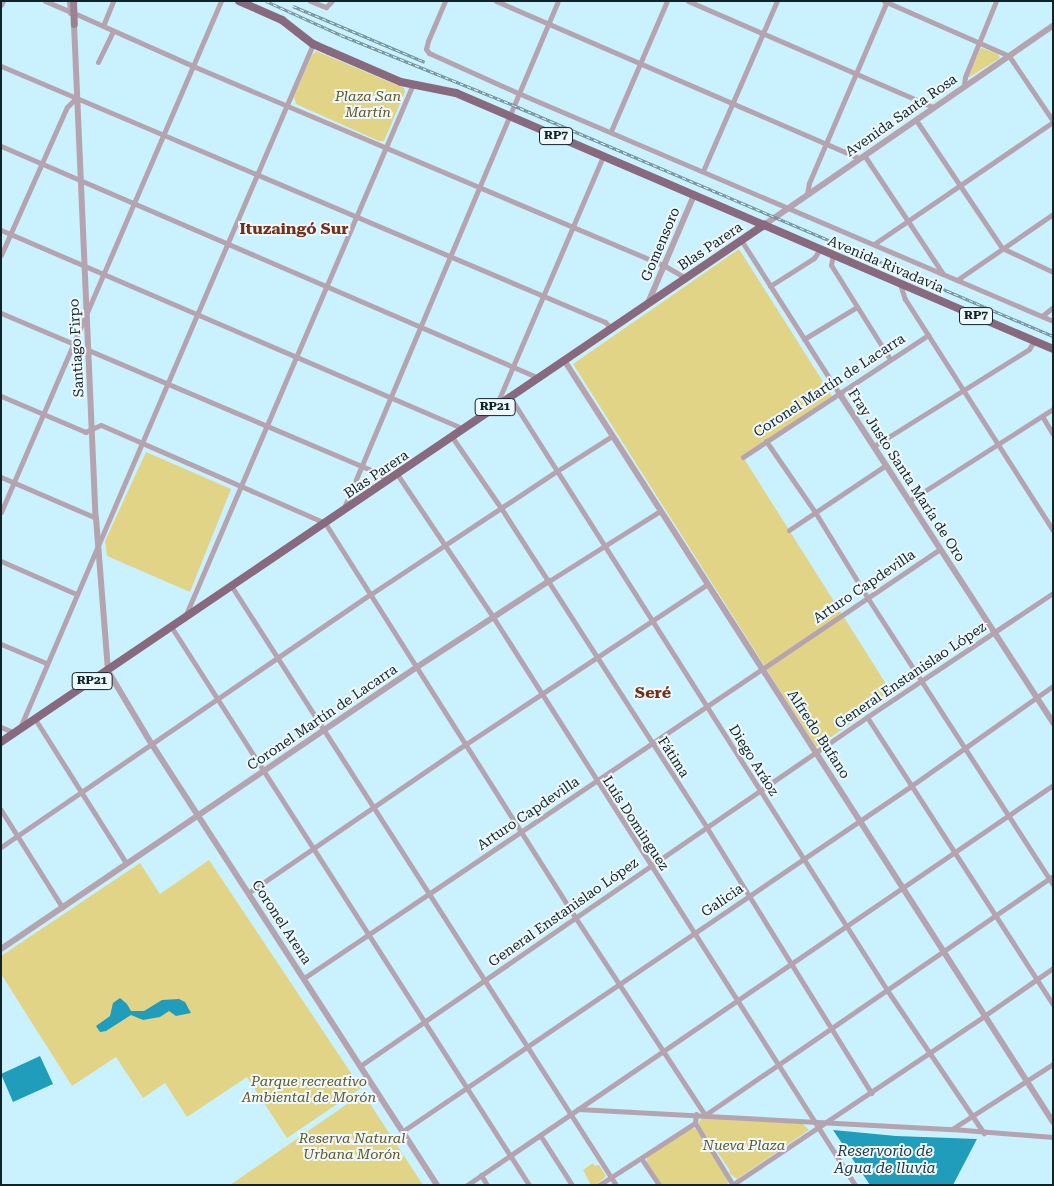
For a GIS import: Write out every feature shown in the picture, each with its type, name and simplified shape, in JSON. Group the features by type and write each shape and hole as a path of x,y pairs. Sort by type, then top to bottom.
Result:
{"main road":[{"name":"RP7","path":"239,1 282,20 313,44 400,82 456,93 764,225"},
{"name":"Santiago Firpo","path":"73,7 74,24"},
{"name":"Blas Parera","path":"1,742 184,620 764,225"},
{"name":"Avenida Rivadavia","path":"764,225 1053,349"}],"street":[{"path":"45,1 73,7 112,31 664,266 686,278"},
{"path":"103,26 113,1"},
{"path":"1,512 221,1"},
{"path":"310,1 322,6 330,4"},
{"name":"Avenida Rivadavia","path":"445,1 426,46 429,53 1053,321"},
{"path":"496,1 861,157 908,220 943,274"},
{"path":"342,512 448,257 558,1"},
{"path":"611,131 667,1"},
{"path":"688,1 933,107"},
{"path":"703,171 777,1"},
{"path":"964,86 996,1"},
{"path":"807,194 809,183 886,2 1009,56 1053,121 874,244"},
{"name":"Santiago Firpo","path":"74,24 96,518 108,671"},
{"name":"Avenida Santa Rosa","path":"764,225 1053,26"},
{"path":"98,62 112,31"},
{"path":"1,727 17,732 313,44"},
{"path":"1,66 605,322 611,328"},
{"path":"184,620 186,609 242,486 413,84"},
{"path":"1,255 67,107 76,98"},
{"path":"916,120 1002,248 1053,272"},
{"path":"1,146 539,378"},
{"path":"496,406 603,156"},
{"name":"Gomensoro","path":"648,303 694,195"},
{"path":"956,280 1053,214"},
{"path":"1,230 464,429"},
{"name":"Fray Justo Santa María de Oro","path":"741,240 1053,724"},
{"path":"770,286 814,258 820,249"},
{"path":"833,254 831,265 890,359"},
{"path":"900,284 902,294 1053,530"},
{"path":"804,339 857,306"},
{"path":"1042,316 1053,307"},
{"path":"1,313 382,476 386,482"},
{"name":"Coronel Martín de Lacarra","path":"743,457 928,335"},
{"path":"874,446 1029,350 1034,341"},
{"name":"Alfredo Bufano","path":"564,360 1053,1122"},
{"path":"1,396 85,432 92,438"},
{"name":"Diego Aráoz","path":"510,397 887,990 984,1133"},
{"path":"909,501 1053,409"},
{"path":"1042,416 1053,434"},
{"path":"85,432 101,425 326,523 575,917 705,1115"},
{"path":"1,847 278,656 612,436"},
{"name":"Fátima","path":"452,437 549,581 596,658 707,828 832,1027 871,1093"},
{"path":"766,441 815,512 866,597 965,749 1006,816 1051,877 1053,885"},
{"path":"789,530 886,465"},
{"name":"Luís Dominguez","path":"397,474 493,617 693,934 855,1185"},
{"path":"1,477 96,518"},
{"name":"Coronel Martín de Lacarra","path":"1,949 417,667 660,511"},
{"name":"Arturo Capdevilla","path":"304,978 866,597 940,549"},
{"path":"1,561 76,594"},
{"path":"248,893 466,744 708,584"},
{"path":"232,587 278,656 483,981 571,1113 616,1185"},
{"name":"General Enstanislao López","path":"360,1066 650,865 707,828 759,790 1053,593"},
{"path":"172,628 528,1185"},
{"path":"1,644 46,663"},
{"name":"Coronel Arena","path":"108,671 151,743 437,1185"},
{"name":"Galicia","path":"402,1131 912,786 1053,686"},
{"path":"867,717 1053,1004"},
{"path":"34,719 126,863"},
{"path":"467,1185 1053,785"},
{"path":"1,810 62,907"},
{"path":"705,1115 1051,877"},
{"path":"696,1114 695,1123 733,1185 1053,968"},
{"path":"952,1129 1053,1064"},
{"path":"578,1109 952,1129 1053,1137"},
{"path":"599,1185 695,1123"},
{"path":"540,1135 572,1185"},
{"path":"641,1158 659,1185"},
{"path":"481,1175 487,1185"}],"green space":[{"path":"980,49 998,54 1000,58 968,78"},
{"name":"Plaza San Martín","path":"316,51 404,88 405,92 384,141 379,141 296,104 294,97 312,55"},
{"path":"739,249 832,396 743,457 893,695 816,747 573,364"},
{"path":"146,452 231,489 190,592 107,556 105,541"},
{"name":"Parque recreativo Ambiental de Morón","path":"209,860 361,1088 287,1138 247,1077 187,1117 165,1083 143,1098 116,1057 72,1086 1,974 1,956 140,863 160,894"},
{"name":"Reserva Natural Urbana Morón","path":"363,1093 423,1185 230,1185"},
{"name":"Nueva Plaza","path":"702,1117 803,1124 809,1130 737,1179 730,1174 729,1169 698,1124"},
{"path":"692,1128 696,1129 729,1180 727,1185 662,1185 647,1162 647,1157"},
{"path":"593,1163 595,1166 599,1165 606,1176 596,1185 591,1185 583,1170"}],"water":[{"path":"120,998 131,1011 144,1011 162,1000 179,999 185,1002 191,1013 176,1016 169,1011 160,1017 143,1020 131,1015 106,1031 100,1032 96,1026 110,1016 113,1003"},
{"path":"40,1056 53,1084 13,1102 1,1074"},
{"name":"Reservorio de Agua de lluvia","path":"833,1130 896,1136 977,1139 953,1185 870,1185"}],"railway":[{"path":"266,1 341,35 513,105 1053,336"},
{"path":"293,6 425,62"}],"district":[{"name":"Ituzaingó Sur","path":"294,229"},
{"name":"Seré","path":"653,693"}]}
